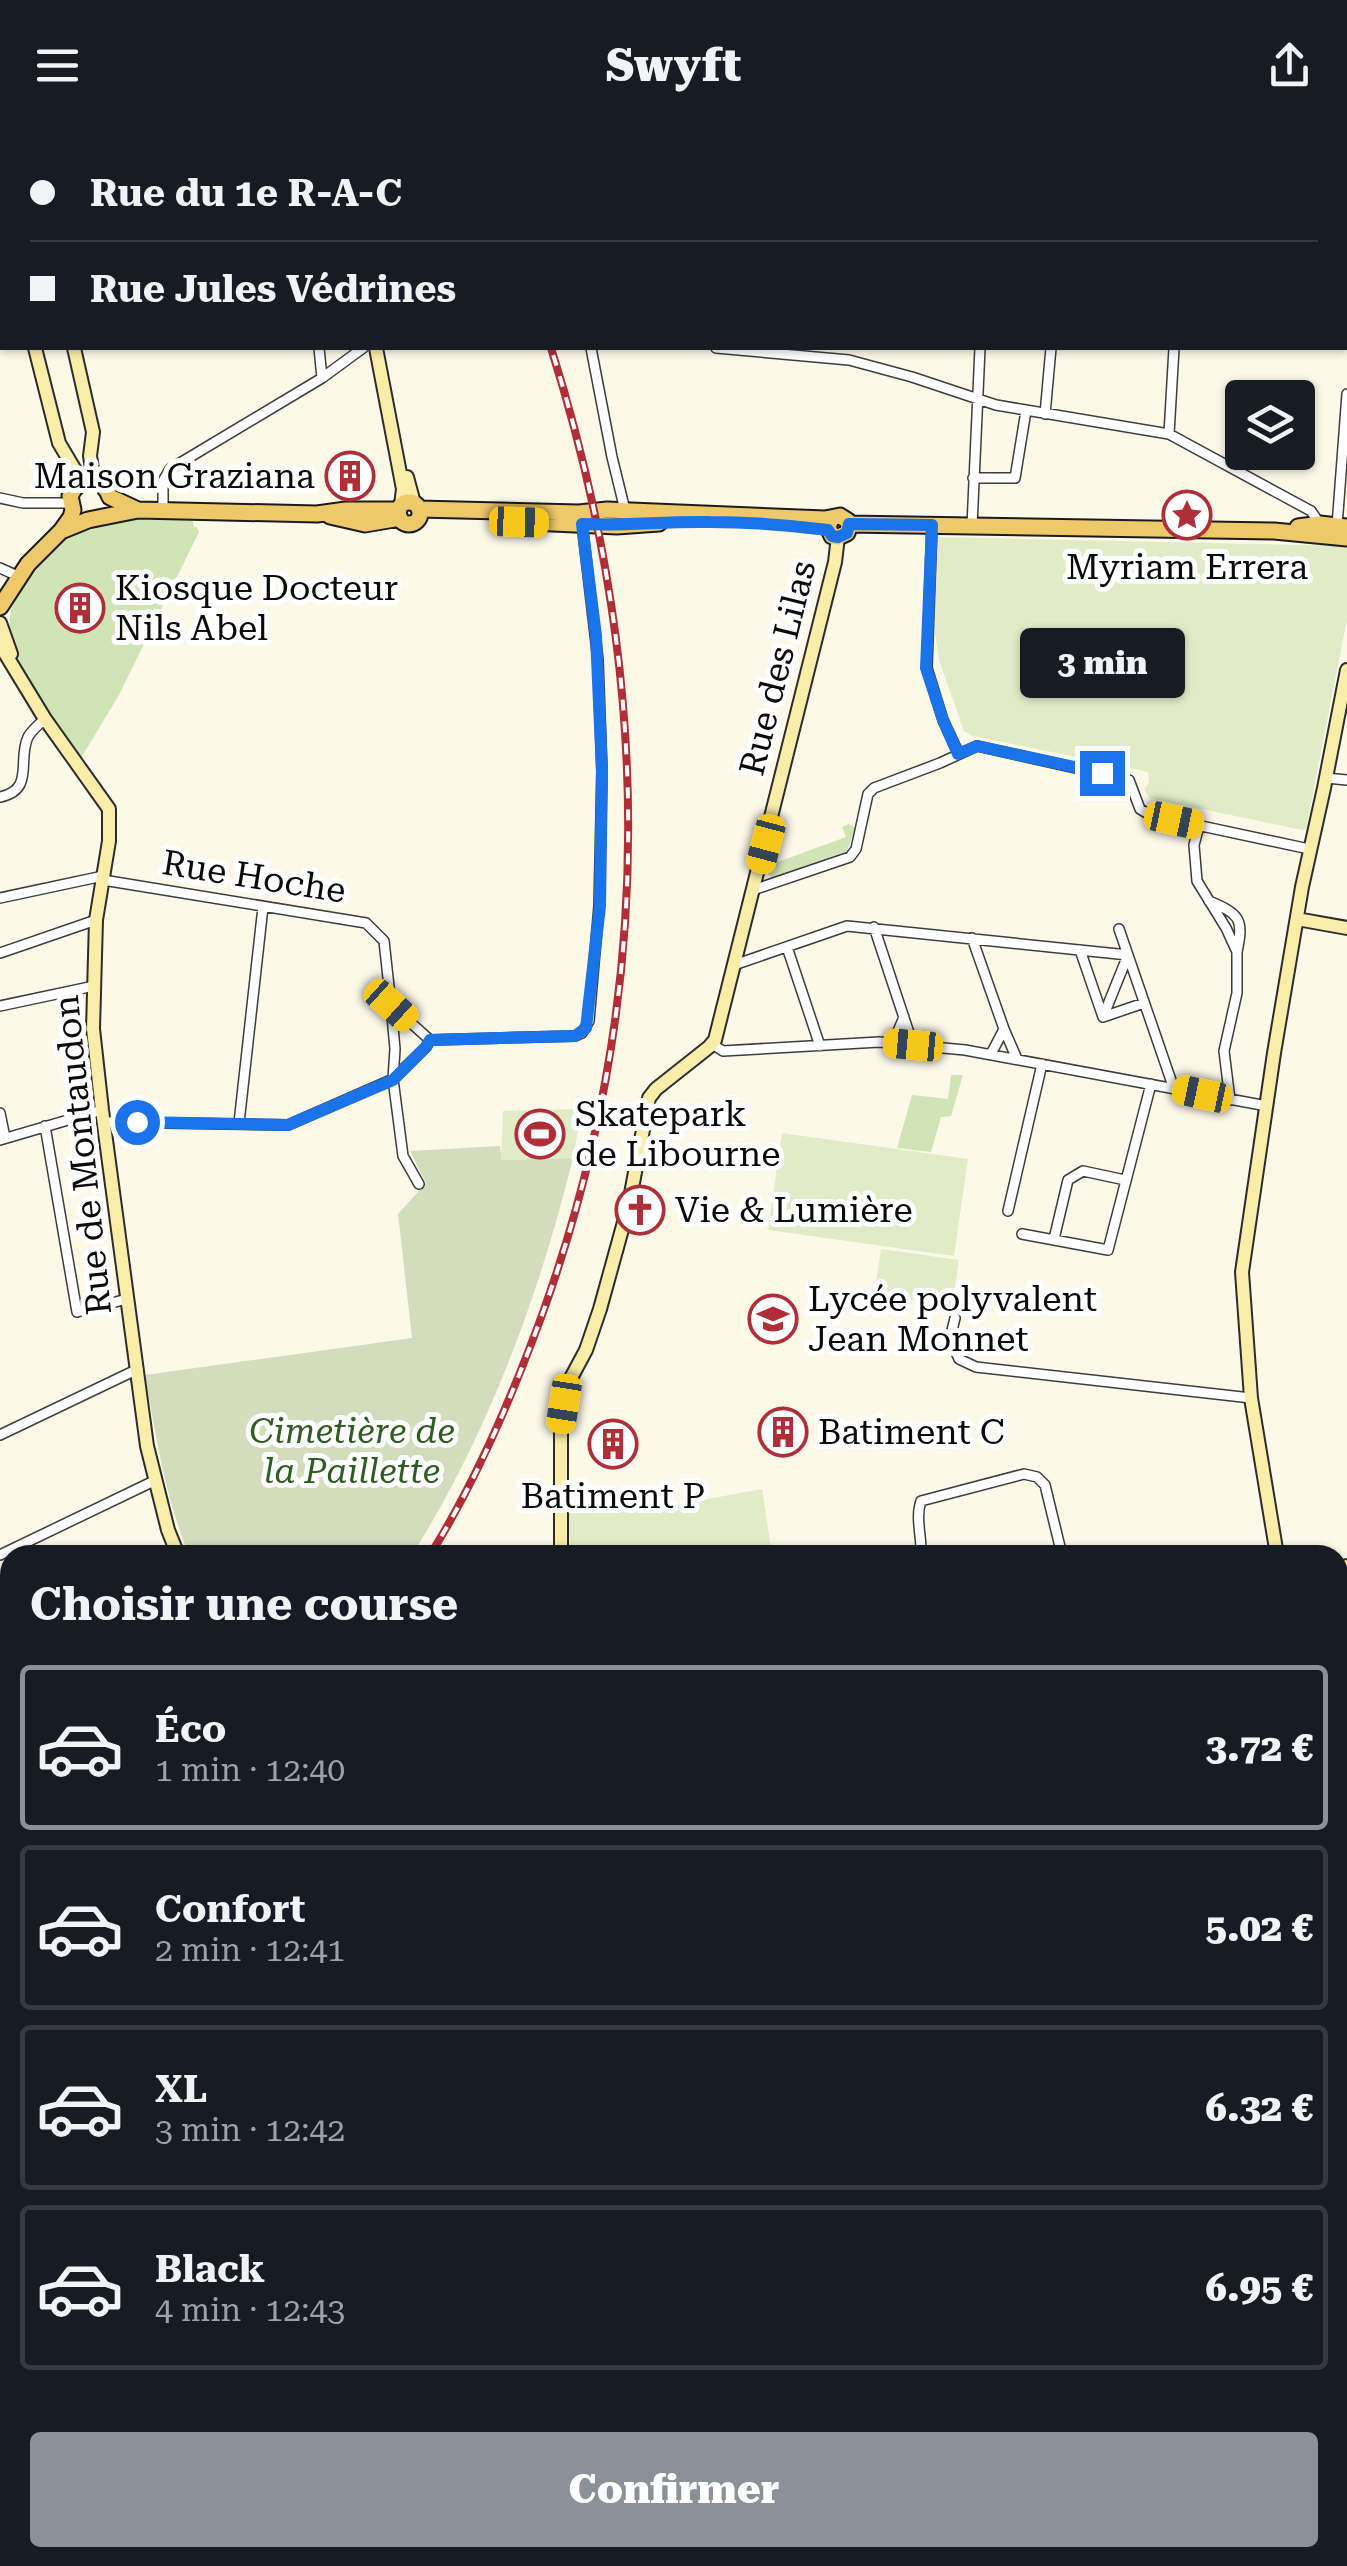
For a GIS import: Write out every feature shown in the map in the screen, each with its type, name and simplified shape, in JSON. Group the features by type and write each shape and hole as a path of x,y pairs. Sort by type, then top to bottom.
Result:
{"main road":[{"path":"94,481 104,486 109,506 94,519 79,517 70,496 82,482 94,481"},
{"path":"110,498 138,510"},
{"path":"0,622 0,610 20,577 61,532 72,507"},
{"path":"61,532 94,519 138,510 317,514 364,524 409,511 625,510 837,528"},
{"path":"409,511 617,526 710,522 837,528 932,525 1338,529"},
{"path":"1274,531 1338,529"}],"street":[{"path":"35,350 58,443 75,470 76,486"},
{"path":"74,350 89,409 94,481"},
{"path":"319,350 322,378"},
{"path":"163,511 163,481 170,469 322,378 360,350"},
{"path":"376,350 409,511"},
{"path":"592,350 625,510"},
{"path":"738,350 848,360 996,406 1168,434 1338,529 1347,394"},
{"path":"848,360 850,350"},
{"path":"972,526 980,350"},
{"path":"1044,414 1051,350"},
{"path":"1168,434 1174,350"},
{"path":"973,478 1015,478 1026,411"},
{"path":"0,498 23,504 72,507"},
{"path":"391,1005 430,1040 575,1036 582,1033 589,1021 600,906 602,771 598,660 582,524"},
{"path":"932,525 926,668 958,754"},
{"name":"Rue des Lilas","path":"712,1044 835,562 837,528"},
{"path":"0,568 20,577"},
{"path":"0,622 20,680"},
{"path":"0,646 20,680"},
{"path":"1275,1545 1251,1398 1242,1272 1309,849 1347,670"},
{"name":"Rue de Montaudon","path":"20,680 109,809 109,841 96,920 93,1030 147,1446 174,1545"},
{"path":"0,797 15,792 21,783 27,738 41,713"},
{"path":"753,890 850,857 856,850 868,794 874,788 977,746 1128,780 1140,809 1150,815 1309,849"},
{"path":"1326,778 1347,780"},
{"path":"1199,826 1194,844 1198,881 1237,952 1237,993 1224,1051 1230,1100"},
{"path":"0,898 103,878"},
{"name":"Rue Hoche","path":"103,878 366,923 384,941 395,1049 393,1080 403,1156 420,1184"},
{"path":"238,1123 263,907"},
{"path":"1298,919 1347,928"},
{"path":"0,953 96,920"},
{"path":"734,965 847,926 1128,956"},
{"path":"874,927 913,1045"},
{"path":"1119,930 1174,1089"},
{"path":"972,938 1017,1059"},
{"path":"787,947 820,1046"},
{"path":"1080,950 1103,1016"},
{"path":"1103,1016 1128,956"},
{"path":"0,1006 94,986"},
{"path":"1103,1016 1144,1002"},
{"path":"893,1043 904,1017"},
{"path":"992,1054 1004,1029"},
{"path":"0,1113 2,1139 45,1126 102,1116 288,1125 393,1080 430,1040"},
{"path":"560,1545 564,1404 600,1310 629,1204 649,1098 712,1044 723,1050 913,1045 992,1054 1267,1106"},
{"path":"1008,1211 1042,1064"},
{"path":"1022,1234 1108,1250 1151,1084"},
{"path":"45,1126 77,1312 127,1300"},
{"path":"1054,1239 1068,1180 1082,1170 1125,1180"},
{"path":"956,1318 950,1339 959,1359 976,1367 1251,1398"},
{"path":"0,1435 138,1369"},
{"path":"922,1545 920,1502 1024,1474 1037,1477 1045,1485 1060,1545"},
{"path":"21,1545 156,1480"}],"green space":[{"path":"125,517 192,518 199,532 119,695 81,758 23,672 10,635 10,616 27,579 61,540 82,529"},
{"path":"937,537 1347,546 1347,619 1306,829 1150,798 1144,790 1149,782 1148,772 964,731 939,660 935,634"},
{"path":"849,824 855,828 847,851 772,878 766,872 773,850 778,862 846,837 842,827"},
{"path":"951,1075 963,1075 951,1116 941,1117 931,1152 897,1148 912,1095 948,1099"},
{"name":"Skatepark de Libourne","path":"582,1109 573,1158 501,1160 503,1111"},
{"path":"782,1133 968,1159 954,1256 768,1230"},
{"name":"Cimetière de la Paillette","path":"500,1146 502,1160 573,1158 544,1261 508,1363 439,1509 418,1545 185,1545 167,1489 145,1375 412,1338 398,1214 426,1183 410,1151"},
{"path":"881,1249 959,1260 952,1306 874,1294"},
{"path":"762,1489 770,1545 570,1545 568,1505 675,1505"}],"railway":[{"path":"436,1545 492,1438 518,1377 580,1195 607,1074 623,953 628,832 624,711 609,590 585,469 552,350"}],"place":[{"name":"Maison Graziana","path":"350,476"},
{"name":"Myriam Errera","path":"1187,515"},
{"name":"Kiosque Docteur Nils Abel","path":"80,608"},
{"name":"Skatepark de Libourne","path":"540,1134"},
{"name":"Vie & Lumière","path":"640,1210"},
{"name":"Lycée polyvalent Jean Monnet","path":"773,1319"},
{"name":"Batiment C","path":"783,1432"},
{"name":"Batiment P","path":"613,1444"}],"route":[{"path":"137,1122 288,1125 393,1080 430,1040 575,1036 586,1028 600,906 602,771 598,660 582,524 779,524 828,530 838,537 847,533 849,524 932,525 926,668 958,754 977,746 1102,773"}]}
